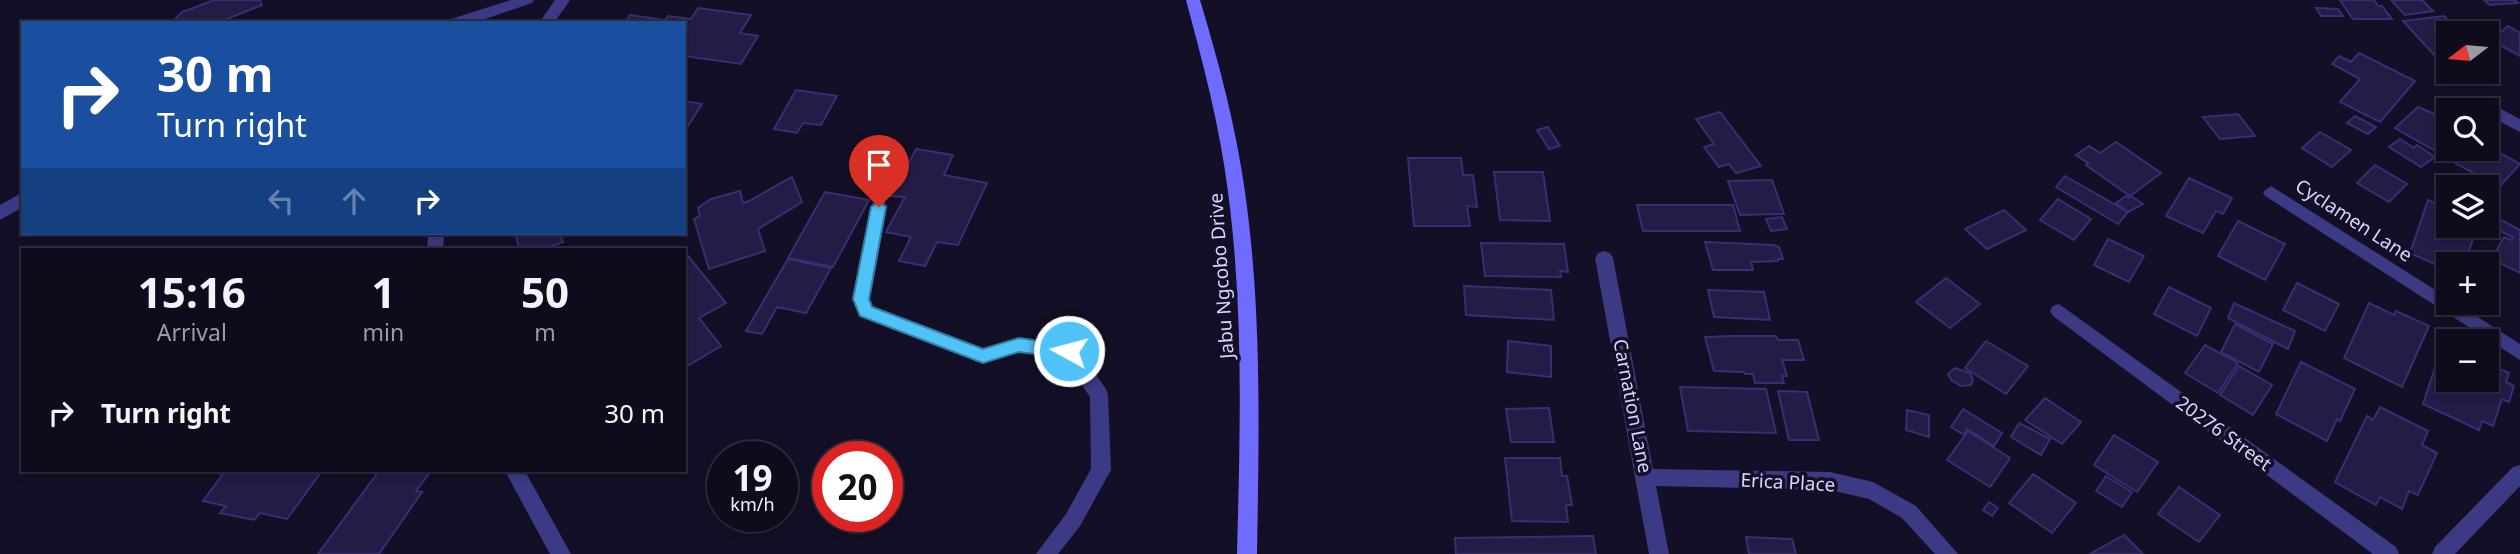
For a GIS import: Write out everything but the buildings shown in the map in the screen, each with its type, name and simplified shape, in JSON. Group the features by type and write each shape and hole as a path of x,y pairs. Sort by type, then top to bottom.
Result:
{"main road":[{"name":"Jabu Ngcobo Drive","path":"1193,0 1215,76 1240,217 1246,288 1250,404 1248,554"}],"street":[{"path":"462,21 527,0"},
{"path":"547,21 563,0"},
{"path":"2499,114 2520,126"},
{"name":"Cyclamen Lane","path":"2271,191 2520,353"},
{"path":"879,207 861,299 866,311 983,356 1019,345 1069,351 1099,395 1101,470 1073,520 1046,554"},
{"name":"Carnation Lane","path":"1604,258 1660,554"},
{"name":"20276 Street","path":"2059,311 2389,554"},
{"path":"516,472 561,554"},
{"path":"2441,554 2520,473"},
{"name":"Erica Place","path":"1646,477 1830,481 1873,491 1909,512 1948,554"}],"route":[{"path":"879,207 861,299 866,311 983,356 1019,345 1069,351"}]}
